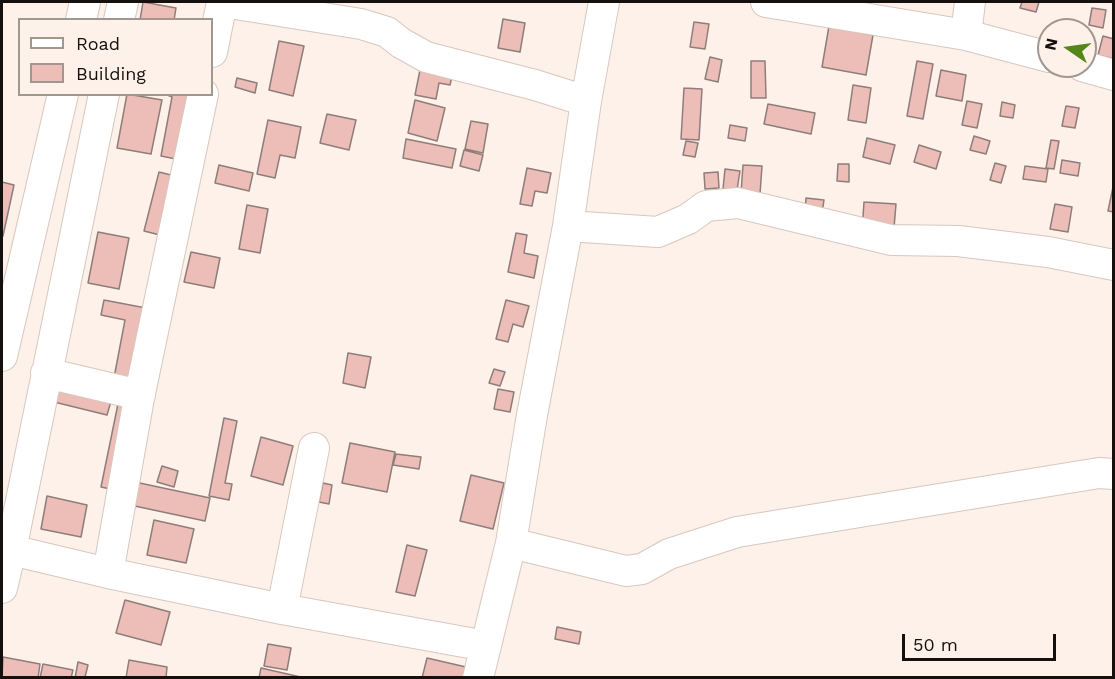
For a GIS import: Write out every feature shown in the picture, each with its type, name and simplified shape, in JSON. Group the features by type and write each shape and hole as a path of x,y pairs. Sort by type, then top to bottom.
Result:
{"street":[{"path":"81,18 85,2"},
{"path":"119,18 123,2"},
{"path":"213,47 223,2 361,24 387,32 426,57 535,85 586,101"},
{"path":"478,678 511,543 532,415 568,226 586,101 604,2"},
{"path":"766,2 966,35 1037,54"},
{"path":"966,35 970,2"},
{"path":"1097,70 1113,75"},
{"path":"2,356 9,286 62,96"},
{"path":"2,588 104,96"},
{"path":"108,573 140,395 203,96"},
{"path":"568,226 658,232 688,219 706,206 738,203 891,240 958,241 1048,252 1113,265"},
{"path":"9,286 53,344"},
{"path":"46,373 140,395"},
{"path":"282,609 314,448"},
{"path":"511,543 626,570 642,569 669,554 737,532 1099,472 1113,474"},
{"path":"11,550 108,573 282,609 486,646"}],"building":[{"path":"143,2 176,8 174,18 140,18"},
{"path":"1022,2 1039,2 1036,12 1020,8"},
{"path":"1092,8 1106,10 1103,28 1097,27 1097,18 1090,18"},
{"path":"503,19 525,23 520,52 498,48"},
{"path":"694,22 709,24 705,49 690,47"},
{"path":"829,26 873,35 866,75 822,67"},
{"path":"1103,36 1114,39 1114,59 1098,55"},
{"path":"279,41 304,46 293,96 269,90"},
{"path":"710,57 722,60 718,82 705,79"},
{"path":"751,61 765,61 766,98 751,98"},
{"path":"917,61 933,64 923,119 907,116"},
{"path":"420,70 452,76 450,85 439,83 436,99 415,95"},
{"path":"941,70 966,75 962,101 936,96"},
{"path":"237,78 257,83 255,93 235,87"},
{"path":"853,85 871,88 866,123 848,120"},
{"path":"684,88 702,89 699,140 681,139"},
{"path":"127,96 162,100 151,154 117,148"},
{"path":"170,96 195,96 181,160 161,156 172,97"},
{"path":"415,100 445,108 437,141 408,133"},
{"path":"967,101 982,104 977,128 962,125"},
{"path":"1002,102 1015,105 1013,118 1000,116"},
{"path":"768,104 815,113 811,134 764,124"},
{"path":"1066,106 1079,108 1075,128 1062,126"},
{"path":"327,114 356,120 349,150 320,143"},
{"path":"268,120 301,127 295,158 280,155 275,178 257,174"},
{"path":"471,121 488,124 483,153 465,149"},
{"path":"730,125 747,128 745,141 728,138"},
{"path":"974,136 990,141 986,154 970,150"},
{"path":"867,138 895,145 890,164 863,157"},
{"path":"406,139 456,149 452,168 403,158"},
{"path":"1051,140 1059,141 1054,169 1046,168"},
{"path":"686,141 698,143 695,157 683,155"},
{"path":"919,145 941,152 936,169 914,162"},
{"path":"464,150 483,155 479,171 460,166"},
{"path":"1062,160 1080,163 1078,176 1060,173"},
{"path":"995,163 1006,166 1001,183 990,180"},
{"path":"838,164 849,164 849,182 837,181"},
{"path":"219,165 253,173 249,191 215,183"},
{"path":"743,165 762,166 760,194 741,193"},
{"path":"1025,166 1048,169 1046,182 1023,179"},
{"path":"527,168 551,173 547,193 535,191 532,206 520,204"},
{"path":"725,169 740,171 737,190 723,189"},
{"path":"159,172 179,177 164,236 144,231"},
{"path":"718,172 719,188 705,189 704,173"},
{"path":"2,182 14,185 3,236 2,235"},
{"path":"1114,188 1114,212 1108,211"},
{"path":"806,198 824,200 822,213 805,211"},
{"path":"864,202 896,204 894,228 862,231"},
{"path":"1055,204 1072,207 1068,232 1050,229"},
{"path":"247,205 268,209 260,253 239,249"},
{"path":"98,232 129,238 119,289 88,283"},
{"path":"516,233 527,235 524,253 538,256 534,278 508,272"},
{"path":"191,252 220,258 214,288 184,282"},
{"path":"104,300 151,309 135,388 113,383 125,320 101,315"},
{"path":"506,300 529,306 523,327 513,324 508,342 496,339"},
{"path":"348,353 371,357 365,388 343,383"},
{"path":"494,369 505,372 500,386 489,383"},
{"path":"55,384 112,398 107,415 50,401"},
{"path":"498,389 514,392 510,412 494,409"},
{"path":"119,399 132,401 115,490 101,487"},
{"path":"224,418 237,421 225,483 232,484 229,500 209,496"},
{"path":"261,437 293,446 283,485 251,476"},
{"path":"350,443 395,452 387,492 342,483"},
{"path":"396,454 421,457 419,469 393,465"},
{"path":"162,466 178,471 174,487 157,482"},
{"path":"471,475 504,483 493,529 460,521"},
{"path":"135,482 210,498 205,521 130,505"},
{"path":"323,483 332,485 329,504 319,502"},
{"path":"47,496 87,505 81,537 41,529"},
{"path":"154,520 194,529 186,563 147,555"},
{"path":"407,545 427,550 415,596 396,592"},
{"path":"125,600 170,612 161,645 116,633"},
{"path":"557,627 581,632 579,644 555,639"},
{"path":"268,644 291,648 287,670 264,666"},
{"path":"3,657 40,664 38,678 2,678"},
{"path":"427,658 466,667 464,678 422,678"},
{"path":"129,660 167,667 166,678 126,678"},
{"path":"78,662 88,665 85,677 89,678 75,678"},
{"path":"43,664 73,670 71,678 40,678"},
{"path":"261,668 305,678 259,678"}]}
